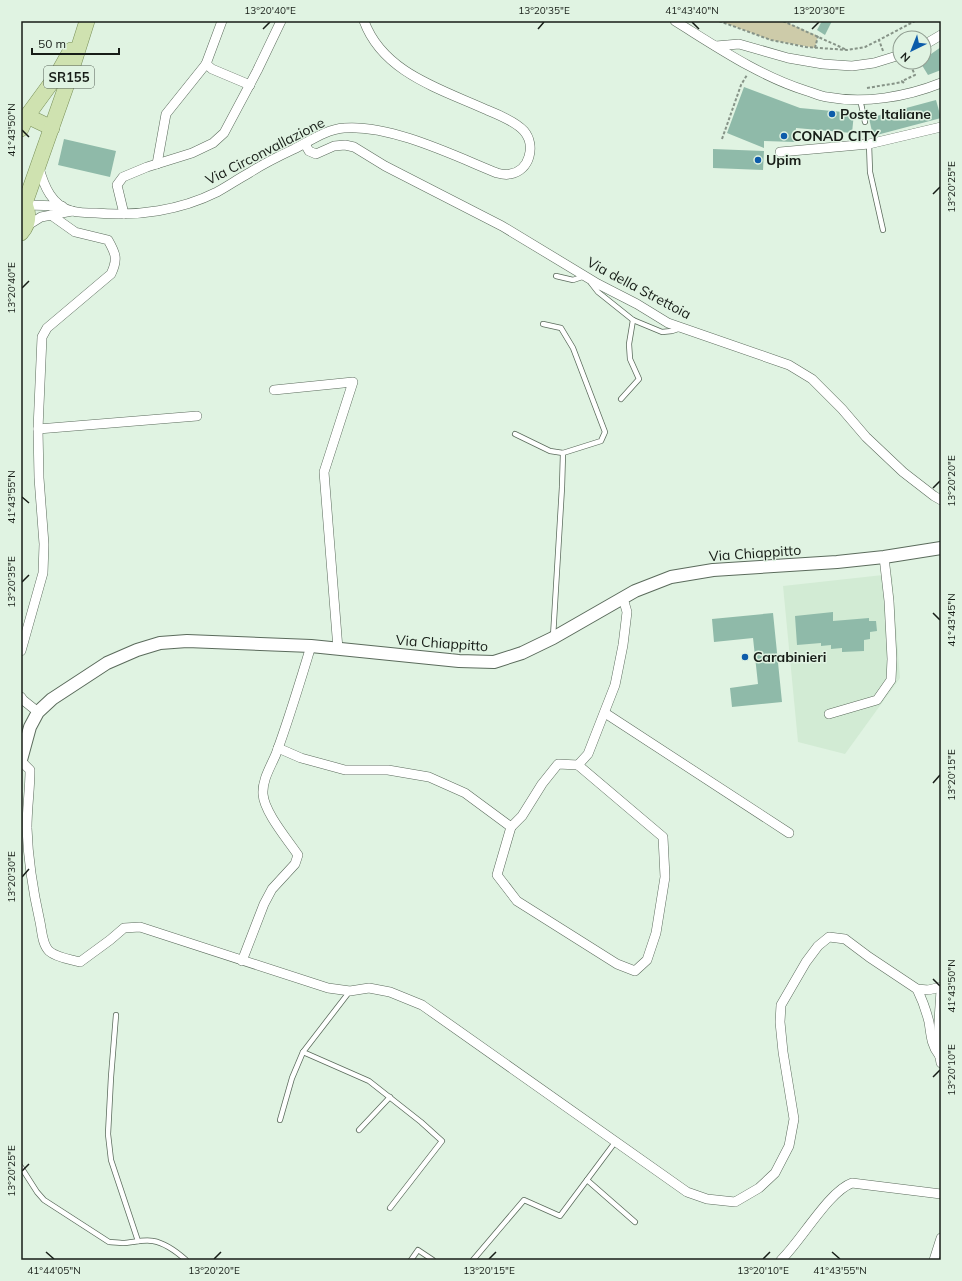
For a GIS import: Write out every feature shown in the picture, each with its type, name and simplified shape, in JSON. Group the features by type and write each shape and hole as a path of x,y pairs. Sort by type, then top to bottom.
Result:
{"main road":[{"path":"52,128 23,120 62,78 86,23"},
{"name":"SR155","path":"24,202 39,168 52,128 62,78"},
{"path":"23,232 28,218 24,202"}],"street":[{"path":"157,164 166,114 206,64 222,21"},
{"path":"124,214 117,185 123,177 192,153 213,143 224,133 250,85 281,21"},
{"name":"Via Circonvallazione","path":"39,168 47,191 54,200 62,206 72,211 116,215 158,211 188,204 218,192 249,172 331,131 343,128 383,131 412,139 497,173 510,174 520,170 528,161 531,150 529,140 524,130 494,113 410,74 384,54 374,42 364,21"},
{"path":"675,21 768,76 794,87 826,97 852,100 885,98 941,84"},
{"path":"932,40 941,35"},
{"path":"716,46 739,44 788,58 823,64 852,66 892,58"},
{"path":"741,61 739,56 740,51 744,47 748,46"},
{"path":"206,64 212,69 250,85"},
{"path":"780,152 869,144 941,127"},
{"name":"Via della Strettoia","path":"305,144 309,151 316,154 334,146 345,145 354,147 385,166 502,226 585,276 668,323 789,365 812,379 842,409 866,437 903,472 941,500"},
{"name":"Via Circonvallazione","path":"24,202 62,206"},
{"path":"23,232 34,220 72,211"},
{"path":"21,651 43,573 44,544 39,478 38,429 42,337 47,328 111,274 116,263 115,252 108,240 75,232 51,215"},
{"path":"274,390 353,382 324,472 338,649"},
{"path":"38,429 197,416"},
{"name":"Via Chiappitto","path":"21,761 30,726 38,712 52,699 108,663 137,650 160,643 187,641 311,646 459,661 494,662 522,653 553,638 635,591 671,577 713,570 837,562 884,557 941,548"},
{"path":"829,714 877,700 891,680 892,659 889,601 884,557"},
{"path":"578,765 588,754 615,686 623,645 627,612 623,598"},
{"path":"242,961 264,904 272,888 295,864 298,855 278,828 266,805 263,794 266,776 278,748 311,646"},
{"path":"21,696 23,700 38,712"},
{"path":"605,713 789,833"},
{"path":"278,748 301,758 345,770 388,770 429,777 465,793 511,827"},
{"path":"21,761 30,770 27,826 28,856 37,912 44,942 48,950 59,957 80,962 124,928 140,927 328,988 350,991 369,988 390,992 422,1005 687,1192 707,1199 735,1202 760,1188 775,1173 789,1146 794,1118 782,1044 780,1022 781,1005 802,968 818,946 829,937 845,939 917,989 928,990 941,988 940,1059"},
{"path":"558,764 578,765 662,837 664,877 656,933 647,960 635,971 617,964 517,901 496,875 511,827 522,816 542,784 558,764"},
{"path":"917,989 925,1007 934,1048 940,1059"},
{"path":"781,1260 791,1251 831,1199 844,1186 852,1183 941,1194"},
{"path":"934,1260 941,1238"}],"lane":[{"path":"860,100 864,122"},
{"path":"869,144 870,172 883,230"},
{"path":"556,276 573,280 585,276 598,292 633,320 662,332 672,332 682,328"},
{"path":"621,399 639,379 630,359 629,344 633,320"},
{"path":"515,434 550,451 563,453 601,441 605,432 573,348 561,328 543,324"},
{"path":"553,638 563,453"},
{"path":"280,1120 292,1078 303,1052 350,991"},
{"path":"116,1015 108,1134 112,1160 138,1241"},
{"path":"303,1052 369,1081 421,1122 442,1141 390,1208"},
{"path":"359,1130 390,1097"},
{"path":"473,1260 524,1200 560,1216 616,1141"},
{"path":"21,1167 44,1200 109,1242 122,1243 153,1241 178,1253 186,1260"},
{"path":"587,1180 635,1222"},
{"path":"411,1260 418,1250 434,1260"}],"path":[{"path":"719,21 771,40 842,51 864,47 915,21"},
{"path":"783,21 848,50"},
{"path":"815,48 816,35"},
{"path":"878,40 887,60"},
{"path":"861,88 879,87 903,82 915,75 913,70"},
{"path":"722,138 741,85"}],"shaded area":[{"path":"720,21 783,21 818,36 815,48 771,40"},
{"path":"892,574 900,678 845,754 798,742 783,586"}],"building":[{"path":"822,21 832,21 825,35 817,30"},
{"path":"941,47 941,70 928,75 925,70 932,70 932,53"},
{"path":"744,87 800,108 854,113 852,133 796,128 795,142 764,141 764,148 727,133"},
{"path":"936,100 941,118 873,136 869,118"},
{"path":"64,139 116,151 110,177 58,165"},
{"path":"713,149 764,151 763,170 713,168"},
{"path":"833,612 833,621 869,618 869,621 876,621 877,631 870,632 870,639 864,640 864,651 842,652 842,648 831,649 831,645 821,646 821,643 797,645 795,616"},
{"path":"773,613 782,702 732,707 730,688 758,684 753,638 714,642 712,619"}],"place":[{"name":"Poste Italiane","path":"832,114"},
{"name":"CONAD CITY","path":"784,136"},
{"name":"Upim","path":"758,160"},
{"name":"Carabinieri","path":"745,657"}]}
